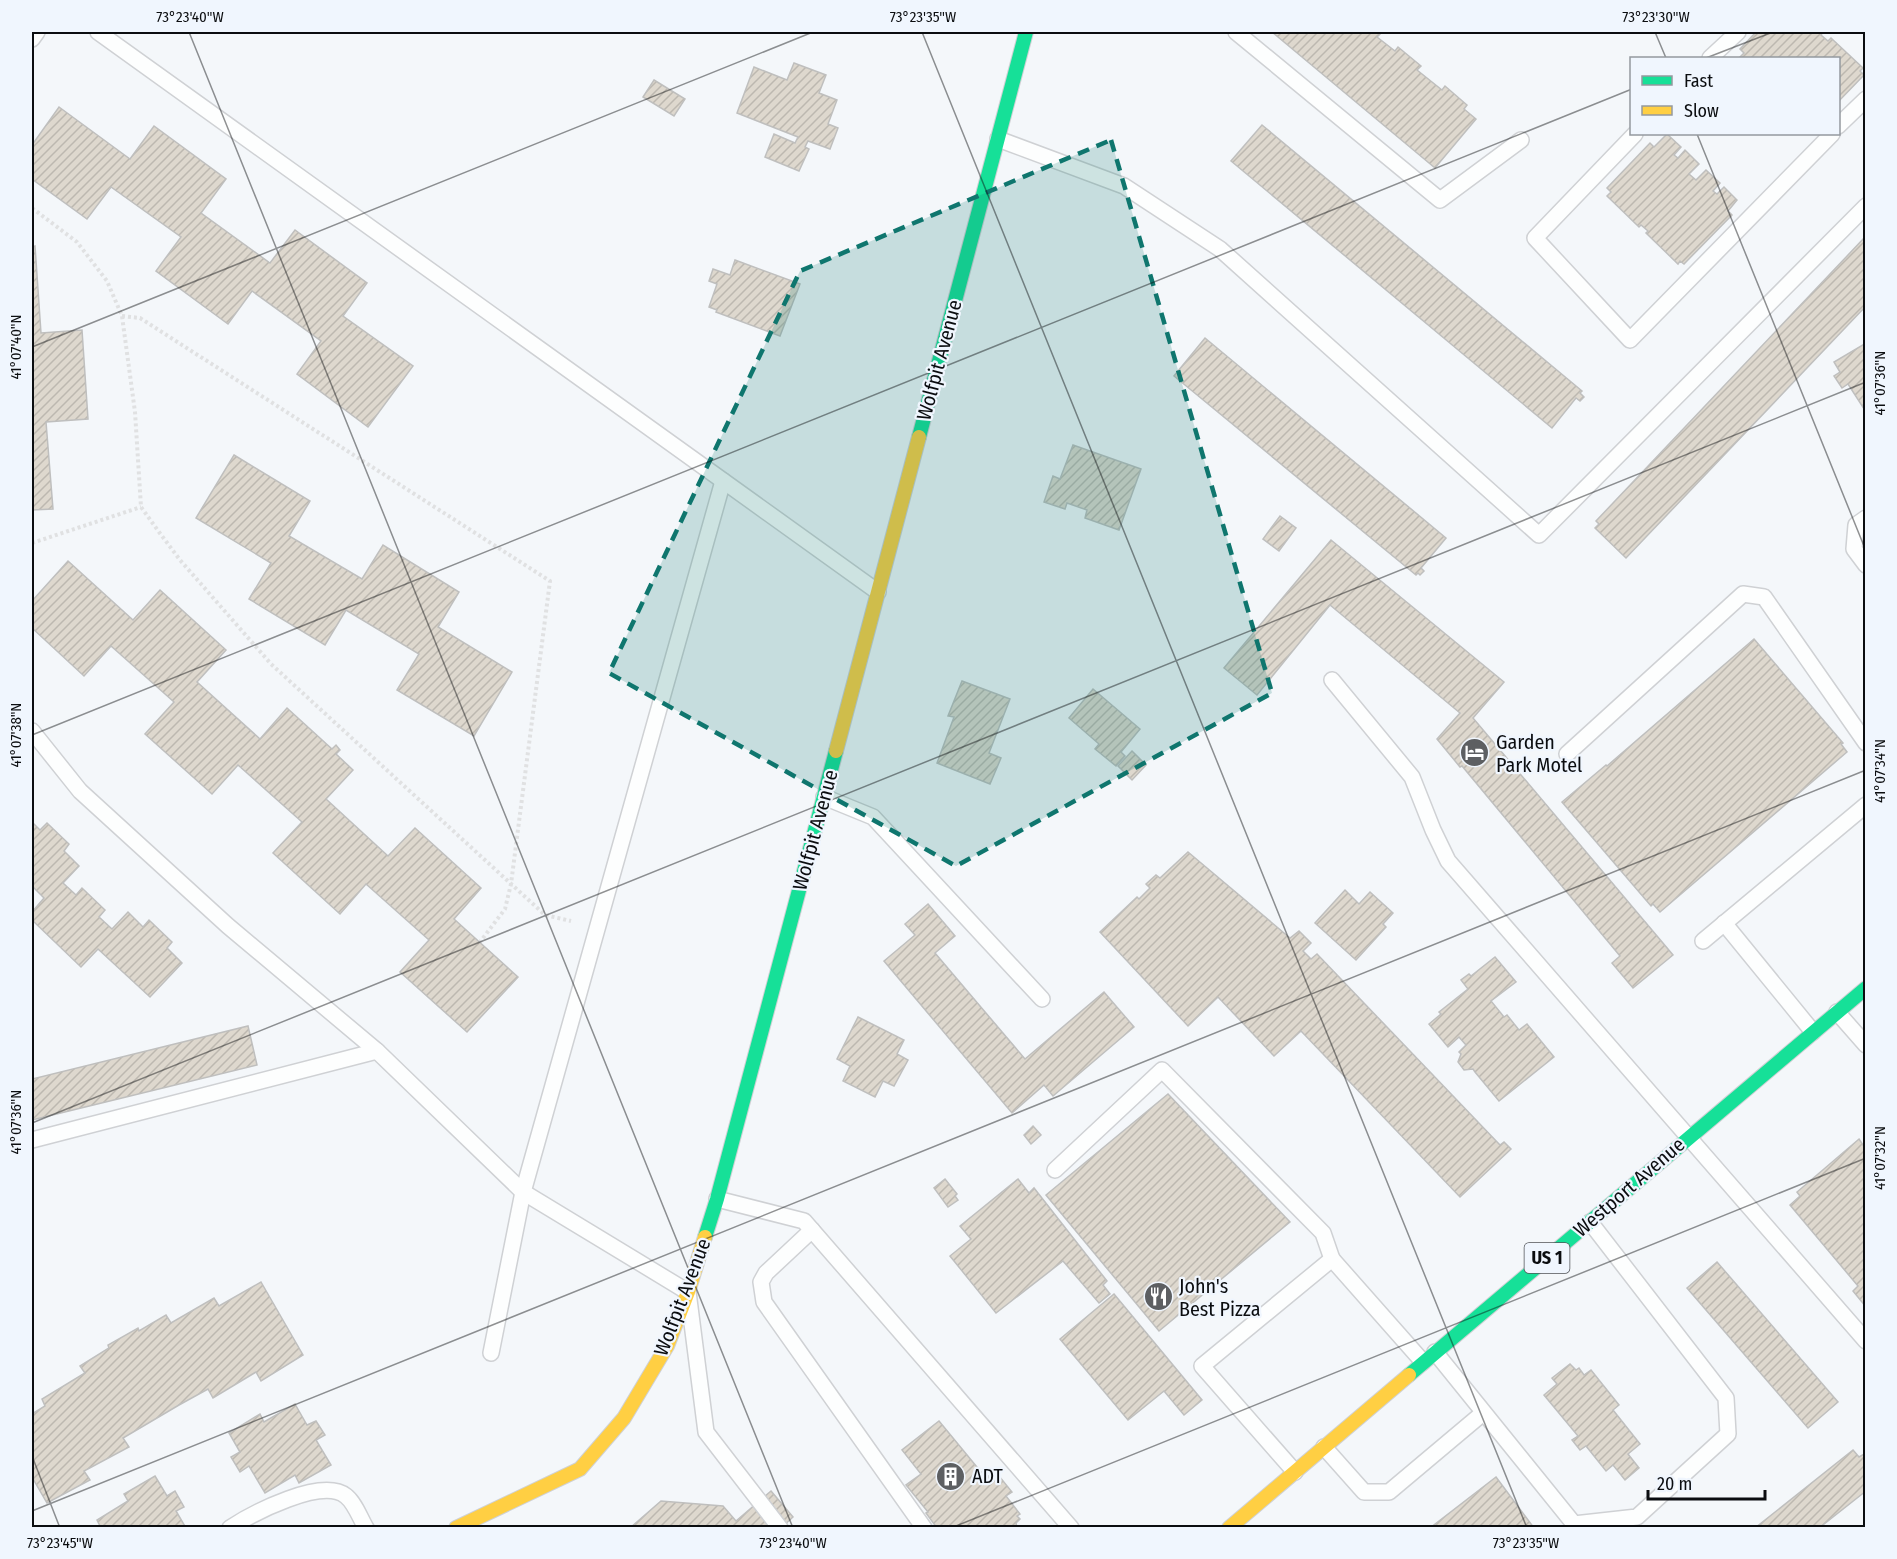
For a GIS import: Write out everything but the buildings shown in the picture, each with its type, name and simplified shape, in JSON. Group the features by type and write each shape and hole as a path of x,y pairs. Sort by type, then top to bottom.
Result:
{"street":[{"name":"Wolfpit Avenue","path":"456,1527 580,1469 624,1418 667,1346 688,1292 717,1199 1026,32"},
{"name":"Westport Avenue","path":"1229,1527 1866,988"}],"lane":[{"path":"32,39 37,32"},
{"path":"98,32 878,592"},
{"path":"1236,32 1440,200 1521,140"},
{"path":"1711,57 1738,32"},
{"path":"1840,125 1866,99"},
{"path":"1634,135 1535,238 1630,340 1831,135"},
{"path":"998,139 1124,186 1220,249 1539,535 1866,206"},
{"path":"491,1353 523,1192 723,480"},
{"path":"1866,518 1856,525 1854,549 1866,565"},
{"path":"1568,754 1743,594 1764,597 1866,743"},
{"path":"1332,680 1412,777 1448,861 1866,1341"},
{"path":"32,731 80,791 228,926 377,1051 523,1192 688,1292 706,1432 780,1527"},
{"path":"824,796 873,817 1042,999"},
{"path":"1703,941 1866,805"},
{"path":"1724,923 1813,1032"},
{"path":"1838,1012 1866,1045"},
{"path":"32,1140 377,1051"},
{"path":"1055,1170 1162,1070 1323,1233 1332,1259 1483,1413 1574,1524 1637,1516 1728,1434 1726,1398 1590,1221"},
{"path":"717,1199 804,1221 1068,1526"},
{"path":"812,1230 766,1273 761,1282 764,1302 924,1527"},
{"path":"1295,1472 1202,1366 1332,1259"},
{"path":"1324,1447 1364,1492 1389,1492 1483,1413"},
{"path":"230,1527 291,1496 334,1490 346,1496 366,1527"}],"path":[{"path":"32,208 77,242 107,281 122,316 135,412 141,507 180,560 271,664 545,915 597,928"},
{"path":"122,316 140,318 550,581 511,884 505,909 480,942"},
{"path":"32,543 141,507"}],"highlighted area":[{"path":"1111,140 1272,693 956,866 609,673 800,271"}],"traffic: fast":[{"path":"919,437 1026,32"},
{"path":"705,1237 836,751"},
{"path":"1409,1375 1866,988"}],"traffic: slow":[{"path":"836,751 919,437"},
{"path":"456,1528 580,1469 624,1418 667,1346 688,1292 705,1237"},
{"path":"1229,1528 1409,1375"}],"place":[{"name":"Garden Park Motel","path":"1475,753"},
{"name":"John's Best Pizza","path":"1158,1297"},
{"name":"ADT","path":"951,1476"}]}
